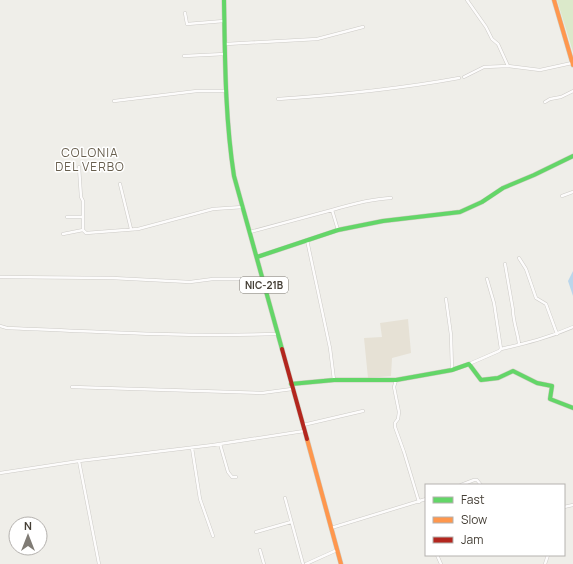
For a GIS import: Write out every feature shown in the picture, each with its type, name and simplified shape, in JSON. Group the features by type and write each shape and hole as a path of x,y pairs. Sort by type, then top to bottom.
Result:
{"main road":[{"name":"NIC-21B","path":"224,0 226,91 230,157 262,279 341,564"},
{"path":"554,0 573,64"},
{"path":"257,257 338,230 383,221 460,212 482,202 503,188 573,156"},
{"path":"291,384 334,380 396,380 452,370 470,364 481,380 498,378 513,371 537,383 552,386 550,399 573,408"}],"street":[{"path":"467,0 486,27 492,39 498,44 508,66"},
{"path":"185,13 187,24 225,21"},
{"path":"226,44 317,39 363,27"},
{"path":"184,56 226,54"},
{"path":"464,77 484,67 508,66 540,70 573,64"},
{"path":"278,99 316,97 404,87 459,78"},
{"path":"114,101 197,91 226,91"},
{"path":"545,102 573,92"},
{"path":"79,167 81,197 83,201 83,230"},
{"path":"120,184 131,229"},
{"path":"562,196 573,192"},
{"path":"250,232 351,204 391,198"},
{"path":"63,234 83,230 86,233 94,233 138,229 213,209 244,207"},
{"path":"332,210 338,230"},
{"path":"67,217 82,217"},
{"path":"307,240 330,348 334,380"},
{"path":"519,258 526,269 536,298 546,304 557,334"},
{"path":"504,264 519,344"},
{"path":"0,278 112,278 190,282 213,279 262,279"},
{"path":"487,279 494,303 501,349"},
{"path":"446,299 451,335 452,370"},
{"path":"0,326 7,328 236,336 278,334"},
{"path":"470,364 501,349 557,334 573,326"},
{"path":"396,380 394,387 399,412 398,419 395,422 395,427 419,502"},
{"path":"72,387 262,392 292,389"},
{"path":"303,425 363,411"},
{"path":"0,473 192,448 304,431"},
{"path":"220,444 228,472 232,477 236,477"},
{"path":"192,448 200,499 213,536"},
{"path":"79,462 99,564"},
{"path":"464,484 474,480 477,480 479,484"},
{"path":"285,498 304,564 337,550"},
{"path":"331,528 425,499"},
{"path":"256,532 291,522"},
{"path":"260,550 264,564"}],"shaded area":[{"path":"408,319 411,353 392,358 391,376 368,378 364,338 382,337 380,323"}],"green space":[{"path":"557,0 573,0 573,52"}],"water":[{"path":"573,271 573,296 568,281"}],"traffic: fast":[{"path":"224,0 227,110 234,176 282,349"},
{"path":"257,257 338,230 383,221 460,212 482,202 503,188 573,156"},
{"path":"291,384 334,380 396,380 452,370 469,364 481,380 498,378 513,371 537,383 552,386 550,399 573,408"}],"traffic: slow":[{"path":"554,0 573,65"},
{"path":"307,439 341,564"}],"traffic: jam":[{"path":"282,349 307,439"}],"district":[{"name":"COLONIA DEL VERBO","path":"90,160"}]}
